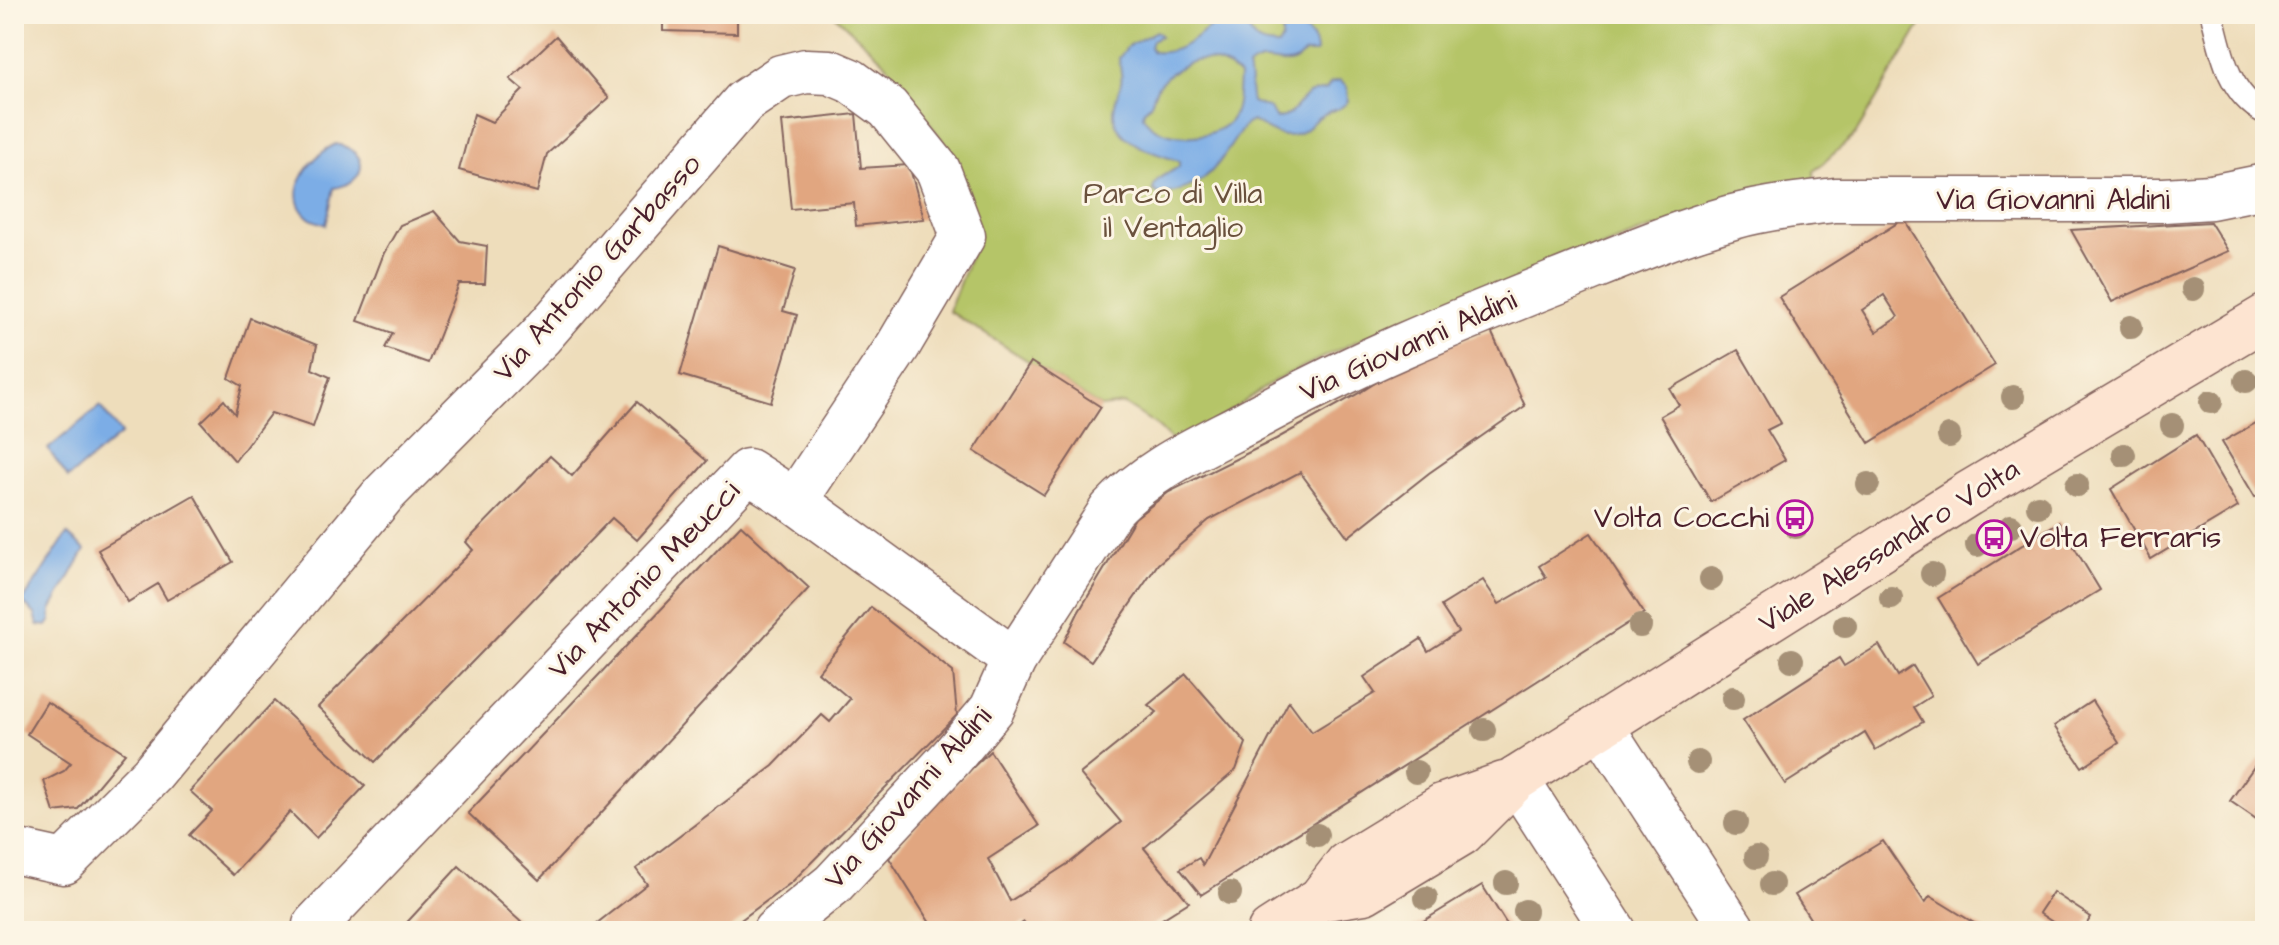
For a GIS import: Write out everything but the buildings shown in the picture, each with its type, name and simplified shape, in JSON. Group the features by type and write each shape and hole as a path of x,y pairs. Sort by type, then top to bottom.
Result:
{"main road":[{"name":"Viale Alessandro Volta","path":"1270,931 1320,899 1364,892 1462,833 1516,779 1968,494 2265,317"}],"street":[{"name":"Via Antonio Garbasso","path":"14,851 64,862 152,774 384,494 540,337 744,102 781,77 806,71 830,72 851,81 888,108 938,170 963,236 898,346 795,501"},
{"name":"Via Giovanni Aldini","path":"775,931 833,884 952,757 992,709 1014,660 1111,510 1137,485 1181,455 1344,371 1449,324 1682,233 1787,206 1835,200 2164,200 2211,197 2265,186"},
{"name":"Via Antonio Meucci","path":"315,925 748,471 795,501 1014,660"},
{"path":"1601,726 1734,931"},
{"path":"1516,779 1614,931"}],"lane":[{"path":"2212,14 2234,85 2251,106 2265,113"}],"green space":[{"name":"Parco di Villa il Ventaglio","path":"833,14 1927,14 1855,135 1814,171 1814,185 1644,231 1355,342 1277,379 1178,447 1155,424 1124,404 1101,407 949,311 977,237 957,160 883,60"}],"water":[{"path":"1224,17 1241,20 1254,39 1262,44 1278,46 1282,28 1290,23 1305,30 1312,38 1316,53 1306,53 1289,63 1261,61 1248,68 1252,102 1270,109 1276,119 1291,112 1309,94 1326,90 1331,83 1340,81 1347,87 1348,101 1291,136 1278,134 1252,121 1246,124 1203,179 1178,191 1160,195 1153,190 1155,185 1179,166 1179,161 1139,146 1129,140 1116,124 1114,106 1121,80 1119,58 1128,46 1156,31 1161,36 1152,40 1150,47 1153,52 1174,50","holes":["1202,60 1227,66 1239,76 1237,105 1230,121 1221,128 1198,136 1172,135 1150,125 1143,116 1144,110 1161,83 1183,66"]},
{"path":"336,144 356,154 361,168 353,181 334,188 326,225 310,218 300,207 298,186 318,156"},
{"path":"100,406 121,434 68,478 48,449"},
{"path":"67,534 85,550 51,610 51,620 47,626 38,625 35,614 22,602"}],"place":[{"name":"Volta Cocchi","path":"1795,518"},
{"name":"Volta Ferraris","path":"1994,538"}]}
